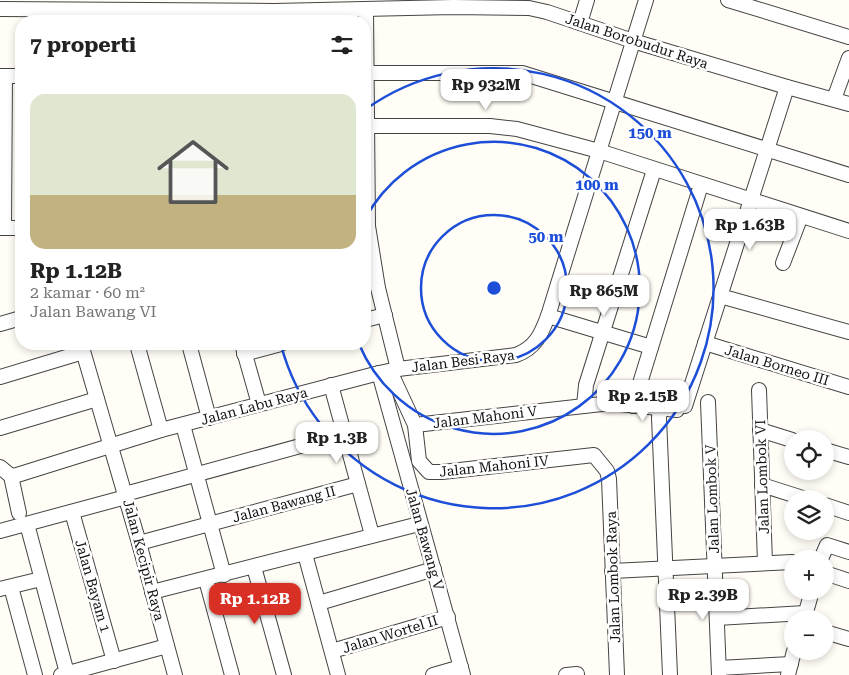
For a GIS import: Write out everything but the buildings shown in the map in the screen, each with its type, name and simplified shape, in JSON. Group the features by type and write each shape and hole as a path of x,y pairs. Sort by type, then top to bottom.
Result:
{"street":[{"path":"580,23 587,0"},
{"name":"Jalan Besi Raya","path":"389,371 516,355 524,352 536,342 548,316 646,0"},
{"path":"728,0 849,37"},
{"name":"Jalan Borobudur Raya","path":"128,15 223,5 366,10 453,4 529,8 633,41 849,104"},
{"name":"Jalan Borobudur Raya","path":"7,6 62,15"},
{"path":"366,10 366,15"},
{"path":"834,99 849,58"},
{"path":"371,74 514,72 538,77 849,176"},
{"path":"15,76 2,76 2,228 15,228"},
{"path":"705,343 787,87"},
{"path":"371,126 503,127 599,151 849,231"},
{"path":"584,406 586,386 654,170"},
{"path":"633,406 701,185"},
{"path":"783,263 801,216"},
{"path":"371,248 384,315 389,371"},
{"path":"720,296 849,332"},
{"path":"371,316 384,315"},
{"path":"548,316 651,347"},
{"path":"0,324 15,320"},
{"name":"Jalan Borneo III","path":"705,343 849,386"},
{"name":"Jalan Mahoni V","path":"389,371 415,425 611,403 660,413 681,408 705,343"},
{"path":"0,376 76,350"},
{"name":"Jalan Kecipir Raya","path":"83,350 126,496 175,675"},
{"path":"139,350 161,430"},
{"path":"191,350 209,418"},
{"path":"243,350 259,404"},
{"name":"Jalan Labu Raya","path":"5,472 111,446 161,430 389,371"},
{"name":"Jalan Bawang V","path":"389,371 419,524 434,569 462,671"},
{"path":"331,385 372,535"},
{"name":"Jalan Lombok VI","path":"758,390 765,563"},
{"path":"0,428 97,399"},
{"name":"Jalan Lombok V","path":"708,402 719,672"},
{"path":"660,413 670,675"},
{"path":"183,425 224,575"},
{"name":"Jalan Mahoni IV","path":"415,425 418,458 421,465 431,472 594,455 606,473"},
{"path":"760,430 784,438"},
{"path":"0,531 23,518 72,512 344,434"},
{"path":"834,453 849,457"},
{"path":"5,472 23,518 41,579 64,674 167,646"},
{"name":"Jalan Lombok Raya","path":"606,473 616,675"},
{"name":"Jalan Bawang II","path":"139,543 358,484"},
{"path":"762,485 784,492"},
{"path":"834,508 849,512"},
{"name":"Jalan Bayam 1","path":"72,512 114,661"},
{"path":"152,592 206,580 419,524"},
{"path":"825,550 827,545 849,552"},
{"path":"305,554 338,675"},
{"path":"612,571 784,562"},
{"path":"254,567 284,675"},
{"path":"319,603 434,569"},
{"path":"834,576 849,581"},
{"path":"35,675 6,588 41,579"},
{"path":"206,580 232,675"},
{"path":"717,618 784,616"},
{"name":"Jalan Wortel II","path":"332,651 448,617"},
{"path":"834,635 849,639"},
{"path":"719,672 793,667"},
{"path":"433,675 462,671"}]}
